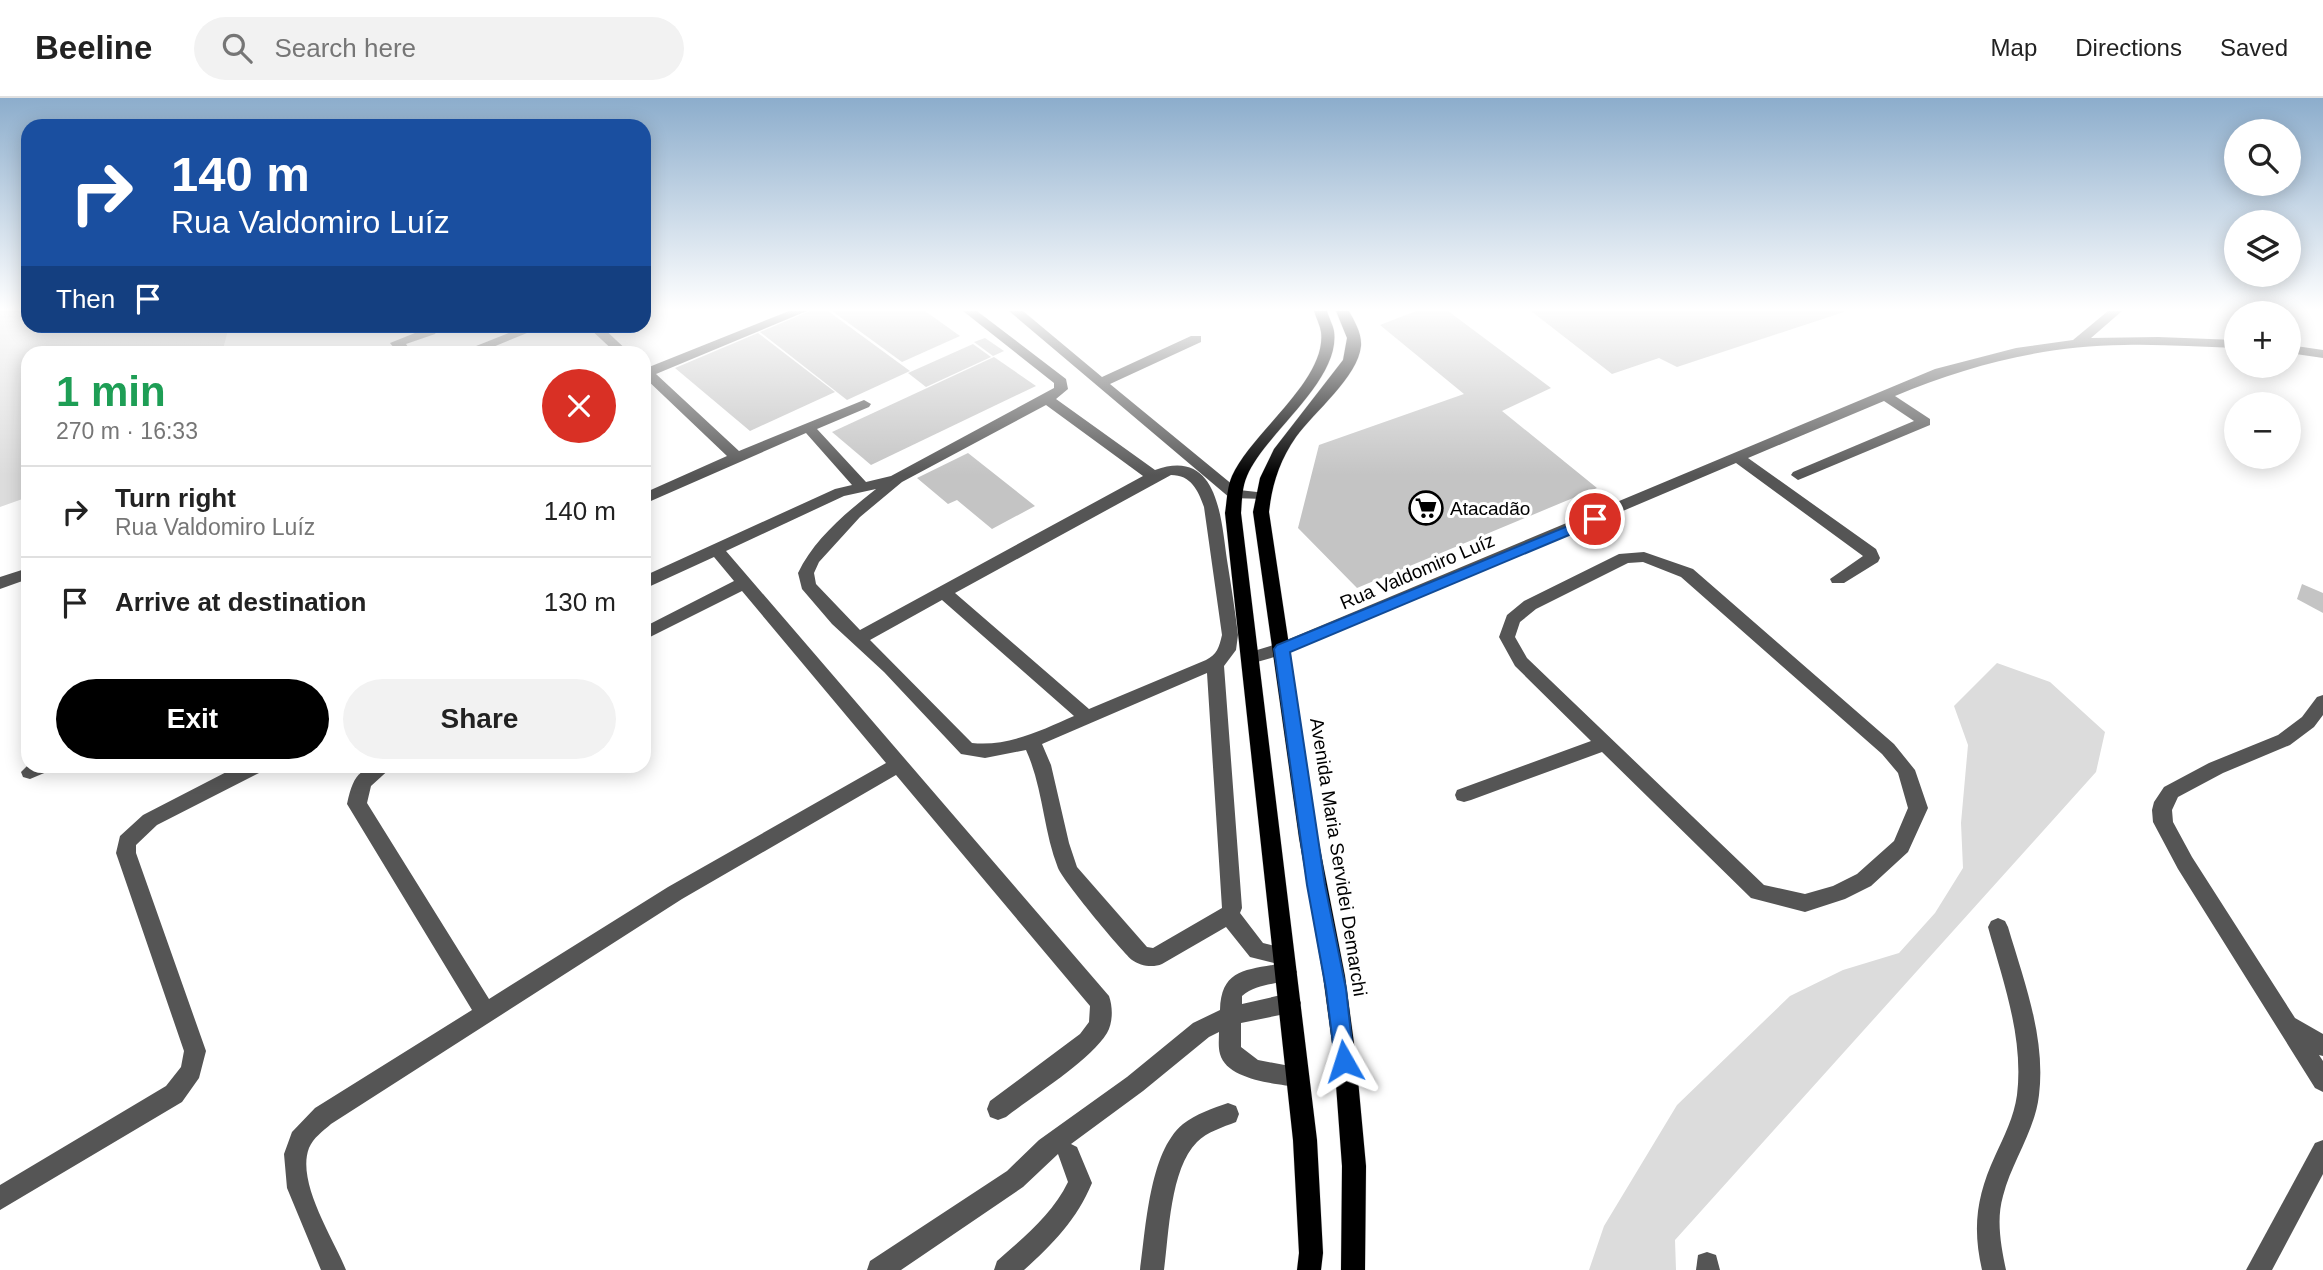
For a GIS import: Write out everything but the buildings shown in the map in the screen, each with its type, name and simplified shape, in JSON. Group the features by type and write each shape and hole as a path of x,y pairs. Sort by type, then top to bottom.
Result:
{"main road":[{"path":"1310,1270 1306,1166 1298,1076 1233,513 1239,477 1252,455 1300,396 1318,366"},
{"path":"1261,496 1271,463 1346,366"},
{"name":"Avenida Maria Servidei Demarchi","path":"1261,496 1261,512 1278,605 1316,885 1336,989 1351,1132 1355,1241 1353,1270"}],"street":[{"path":"858,639 1153,477 1175,469 1188,472 1201,483 1212,507 1230,635 1227,650 1215,663 1031,741 988,752 967,749 890,668 858,639 808,585 806,573 812,560 855,513 897,479 1057,394 1061,382 1040,366"},
{"path":"1080,366 1235,495 1261,496"},
{"path":"1101,383 1138,366"},
{"name":"Rua Valdomiro Luíz","path":"1250,658 1282,649 1960,366"},
{"path":"651,377 737,457"},
{"path":"1798,475 1926,422 1885,396"},
{"path":"1047,399 1153,477"},
{"path":"651,496 864,404"},
{"path":"808,428 860,485"},
{"path":"1738,458 1870,553 1872,558 1838,579"},
{"path":"651,580 813,503 860,485 897,479"},
{"path":"715,548 1101,1003 1100,1025 1088,1041 998,1109"},
{"path":"1644,557 1687,573 1888,748 1906,770 1918,808 1900,846 1864,880 1838,893 1805,903 1758,892 1606,743 1521,662 1507,637 1513,619 1530,605 1625,558 1644,557"},
{"path":"0,583 21,576"},
{"path":"651,630 744,583"},
{"path":"944,592 1086,717"},
{"path":"1031,741 1042,765 1059,843 1069,871 1141,955 1155,958 1229,915 1234,901 1215,663"},
{"path":"2323,702 2308,722 2284,740 2216,768 2171,792 2163,802 2162,810 2163,822 2185,863 2323,1081"},
{"path":"1464,795 1606,743"},
{"path":"334,1270 295,1176 295,1154 302,1137 323,1116 674,893 900,764"},
{"path":"0,1198 174,1094 191,1071 195,1051 126,853 127,842 150,820 242,773"},
{"path":"371,773 359,788 358,804 485,1011"},
{"path":"1229,915 1257,950 1285,964"},
{"path":"1994,1270 1987,1243 1989,1206 1993,1187 2024,1120 2030,1072 2024,1030 1998,927"},
{"path":"1285,964 1240,982 1231,992 1230,1052 1253,1070 1298,1076"},
{"path":"879,1270 1015,1179 1047,1148 1135,1084 1201,1030 1230,1016 1290,1003"},
{"path":"2289,1024 2323,1046"},
{"path":"1152,1270 1170,1168 1177,1152 1187,1136 1205,1123 1228,1114"},
{"path":"2258,1270 2323,1151"},
{"path":"1006,1270 1052,1227 1071,1204 1080,1184 1069,1155"}],"shaded area":[{"path":"0,366 21,366 21,500 0,507"},
{"path":"1997,663 2050,682 2105,732 2096,772 1675,1240 1676,1270 1589,1270 1604,1226 1677,1105 1790,996 1843,970 1899,953 1935,913 1963,868 1961,823 1968,745 1954,706"}],"place":[{"name":"Atacadão","path":"1426,508"}],"route":[{"path":"1344,1061 1336,989 1316,885 1282,649 1595,519"}]}
